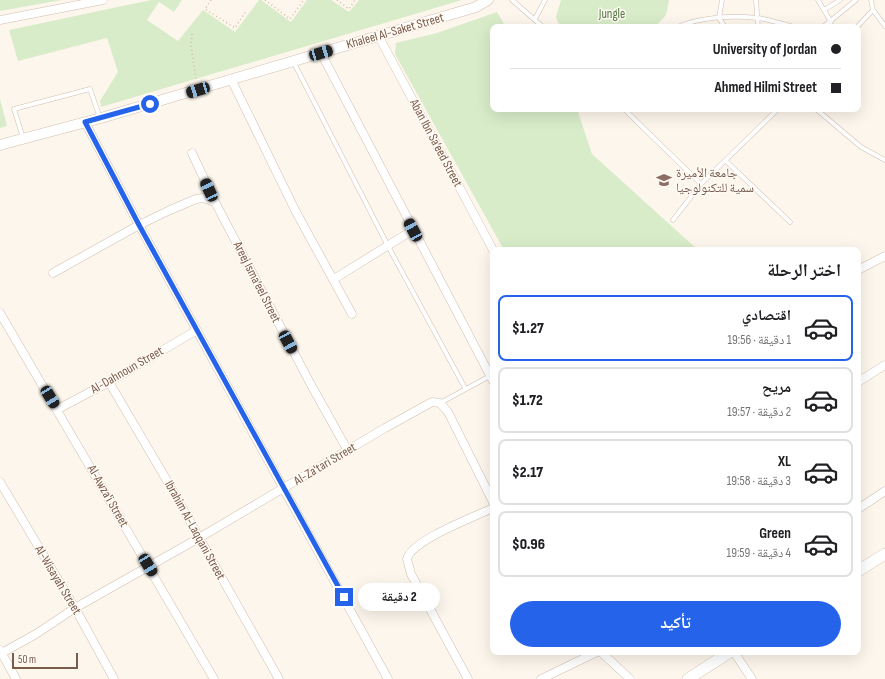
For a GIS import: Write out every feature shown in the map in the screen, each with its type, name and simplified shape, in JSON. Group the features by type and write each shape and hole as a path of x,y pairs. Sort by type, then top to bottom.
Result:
{"main road":[{"path":"861,567 885,554"},
{"path":"688,679 725,655"}],"street":[{"path":"0,20 103,0"},
{"name":"Khaleel Al-Saket Street","path":"0,145 101,118 379,37 476,7 488,0"},
{"name":"Aban Ibn Sa’eed Street","path":"379,37 492,247"},
{"path":"321,53 490,375"},
{"path":"231,79 296,212 352,314"},
{"path":"85,122 139,225 388,679"},
{"name":"Areej Isma’eel Street","path":"192,153 215,202 313,389 348,450"},
{"path":"53,273 139,225 196,199 203,198 215,202"},
{"path":"334,279 413,230"},
{"path":"861,268 885,256"},
{"name":"Al-Awza'i Street","path":"0,313 58,409 214,679"},
{"name":"Al-Dahnoun Street","path":"58,409 109,382 197,330"},
{"path":"861,380 885,365"},
{"name":"Ibrahim Al-Laqqani Street","path":"109,382 166,479 279,679"},
{"name":"Al-Za'tari Street","path":"1,652 148,565 199,538 422,407 432,402 440,403"},
{"path":"440,403 445,407 456,425 490,496"},
{"name":"Al-Wisayah Street","path":"0,482 3,494 75,608 114,679"},
{"path":"861,506 885,491"},
{"path":"468,679 411,574 407,559 411,550 423,541 490,509"},
{"path":"1,652 16,679"},
{"path":"541,679 591,655"},
{"path":"604,655 630,679"},
{"path":"736,655 752,679"}],"lane":[{"path":"512,0 540,24"},
{"path":"535,18 545,0"},
{"path":"722,0 719,18 723,24"},
{"path":"756,0 758,24"},
{"path":"818,0 831,22"},
{"path":"824,10 840,0"},
{"path":"828,24 856,0"},
{"path":"871,0 873,10 885,26"},
{"path":"860,24 873,10"},
{"path":"685,24 692,21 719,18 758,18 782,24"},
{"path":"293,61 388,246 465,388"},
{"path":"23,138 14,109 90,90 101,118"},
{"path":"627,112 701,184"},
{"path":"673,220 701,184 775,112"},
{"path":"820,112 861,147 885,160"},
{"path":"726,161 790,222"},
{"name":"Al-Za'tari Street","path":"440,403 465,388 490,380"}],"path":[{"path":"211,0 205,9 235,28 246,11"},
{"path":"265,0 290,19 303,1"},
{"path":"337,0 349,9 355,0"},
{"path":"192,34 191,45 198,90"}],"green space":[{"path":"0,0 62,0 0,11"},
{"path":"151,0 182,0 174,12 159,2 147,20 178,41 203,10 235,32 259,0 291,22 307,0 331,0 349,12 359,0 462,0 101,107 100,101 118,72 107,38 18,61 9,30"},
{"name":"Jungle","path":"561,0 669,0 666,15 658,24 560,24 556,17"},
{"path":"497,12 504,24 490,24 490,112 578,112 592,154 695,247 502,247 395,54 396,43 437,33"},
{"path":"0,99 7,126 0,128"}],"place":[{"name":"جامعة الأميرة سمية للتكنولوجيا","path":"664,180"}],"route":[{"path":"150,104 85,122 139,225 344,597"}]}
